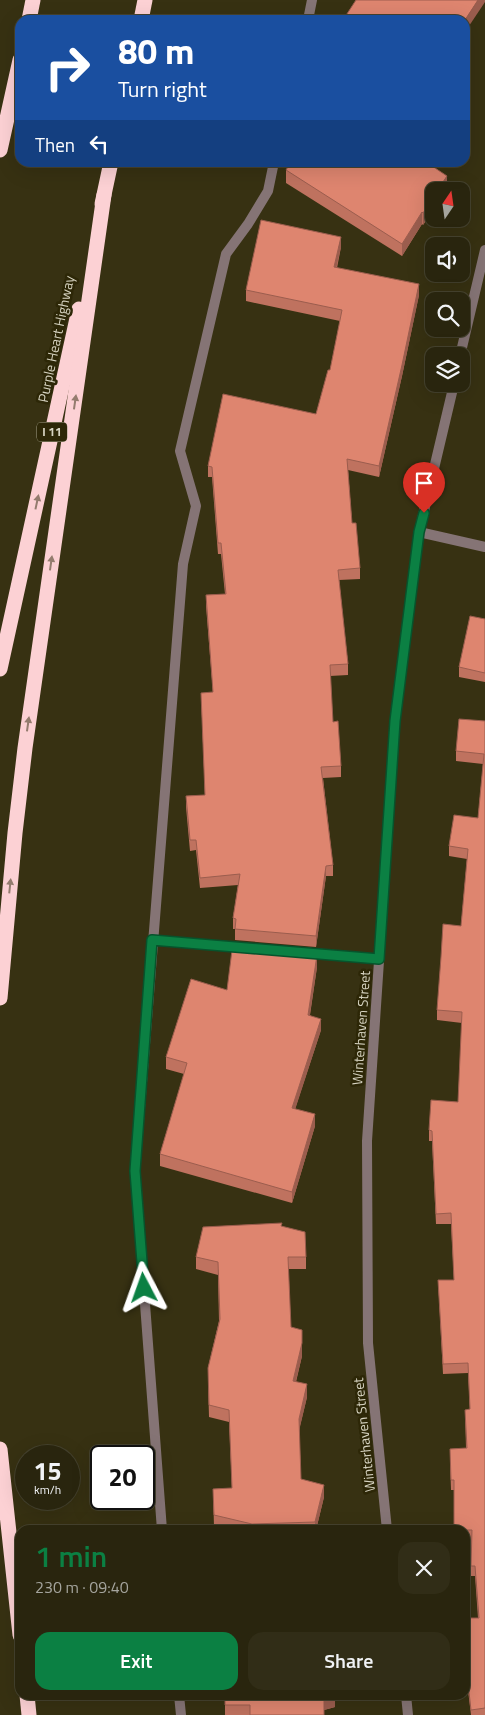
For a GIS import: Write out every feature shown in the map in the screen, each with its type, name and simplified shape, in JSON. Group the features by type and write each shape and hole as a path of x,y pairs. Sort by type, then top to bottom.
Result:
{"highway":[{"path":"30,15 33,0"},
{"path":"142,15 145,0"},
{"path":"0,150 15,82"},
{"name":"Purple Heart Highway","path":"0,669 110,167"},
{"path":"0,998 14,842 25,748 104,195"},
{"path":"0,1449 15,1588"},
{"path":"28,1700 29,1715"}],"street":[{"path":"309,15 312,0"},
{"path":"162,1525 135,1171 183,564 196,506 180,451 226,254 248,224 268,191 273,167"},
{"path":"462,347 485,250"},
{"name":"Winterhaven Street","path":"386,1525 368,1342 367,1141 395,721 419,532 452,392"},
{"path":"419,532 485,547"},
{"path":"152,940 261,949"},
{"path":"290,952 379,959"},
{"path":"180,1700 181,1715"},
{"path":"406,1700 408,1715"}],"building":[{"path":"356,0 478,0 468,15 346,15"},
{"path":"288,167 434,167 447,176 443,182 425,182 425,210 402,244 286,170"},
{"path":"261,220 341,237 334,267 419,284 379,466 347,459 352,523 356,523 360,568 338,570 348,664 330,665 333,722 338,721 341,766 321,767 333,865 326,866 316,936 235,929 236,919 233,918 240,874 200,878 196,840 190,840 186,796 205,795 201,693 213,692 206,595 226,594 221,543 218,543 212,467 208,466 223,394 316,414 328,370 330,370 342,310 246,290"},
{"path":"470,616 485,619 485,673 459,667"},
{"path":"459,719 485,721 485,1708 471,1710 470,1618 479,1618 475,1566 471,1566 472,1530 470,1530 470,1525 454,1525 454,1480 451,1480 450,1449 467,1448 465,1410 470,1409 468,1363 443,1364 438,1280 454,1280 451,1213 436,1214 432,1131 429,1130 431,1100 458,1102 462,1012 437,1010 443,924 461,926 468,849 449,846 454,815 478,818 484,754 456,751"},
{"path":"233,942 314,949 313,954 317,955 308,1015 321,1019 292,1108 315,1114 292,1192 160,1154 187,1063 166,1057 191,979 227,990"},
{"path":"282,1223 281,1226 305,1232 306,1257 288,1257 291,1327 302,1330 302,1343 293,1381 307,1384 299,1419 301,1479 324,1485 315,1522 252,1524 214,1515 213,1489 232,1488 229,1410 209,1405 208,1368 220,1319 218,1262 196,1257 203,1227"},
{"path":"225,1700 324,1700 324,1715 250,1715 250,1705 225,1705"}],"route":[{"path":"144,1288 135,1171 152,940 379,959 395,721 419,532 424,513"}]}
